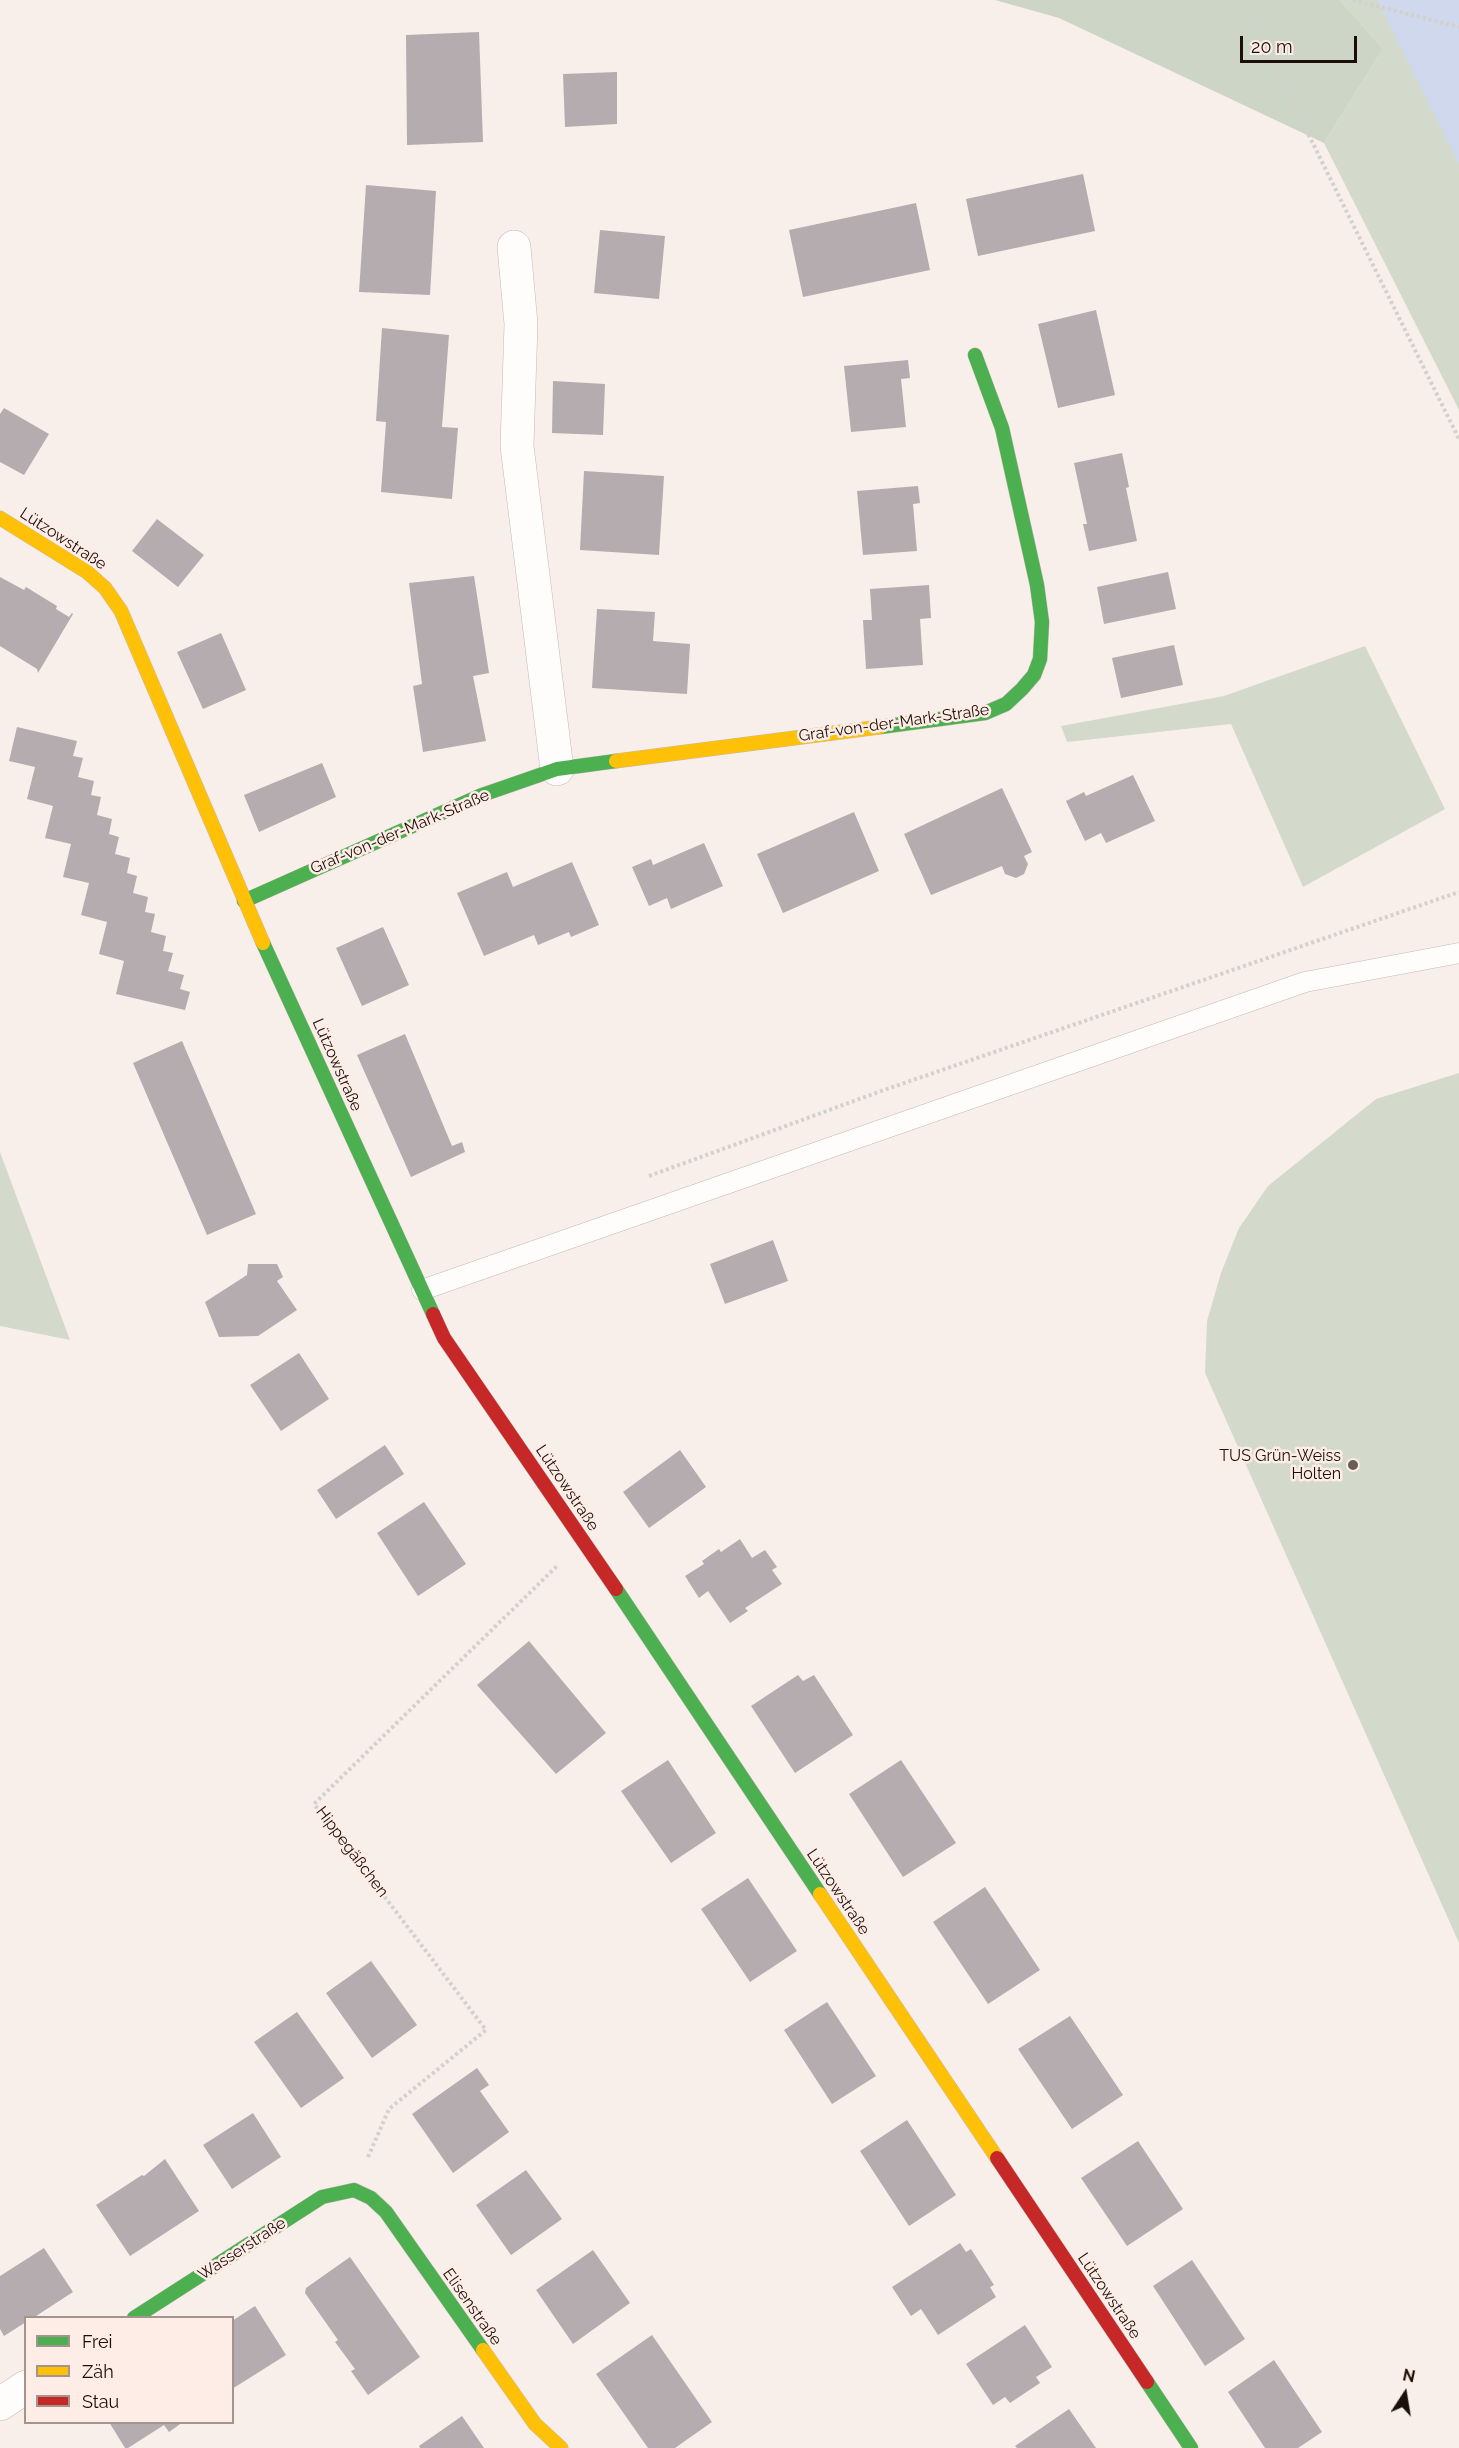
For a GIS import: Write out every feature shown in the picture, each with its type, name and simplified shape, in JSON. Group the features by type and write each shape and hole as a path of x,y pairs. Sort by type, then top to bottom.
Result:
{"street":[{"path":"514,247 521,324 517,446 557,769"},
{"name":"Graf-von-der-Mark-Straße","path":"244,901 482,795 557,769 985,713 1006,704 1023,689 1034,675 1040,659 1042,622 1037,585 1002,429 975,355"},
{"name":"Lützowstraße","path":"0,518 87,572 105,588 121,611 244,901 444,1338 583,1540 1191,2448"},
{"name":"Wasserstraße","path":"137,2316 322,2197 354,2190"},
{"name":"Elisenstraße","path":"354,2190 371,2198 387,2212 535,2424 561,2448"},
{"path":"0,2403 24,2388"}],"lane":[{"path":"422,1290 1305,982 1459,953"}],"path":[{"path":"1242,0 1459,439"},
{"path":"1353,0 1459,27"},
{"path":"638,1180 884,1090 1459,892"},
{"name":"Hippegäßchen","path":"354,2190 389,2109 486,2030 314,1804 583,1540"}],"shaded area":[{"path":"1340,0 1459,0 1459,410 1324,143 1383,49"},
{"path":"1365,646 1445,809 1303,887 1231,724 1067,742 1061,726 1224,696"},
{"name":"TUS Grün-Weiss Holten","path":"1459,1073 1459,1943 1205,1373 1207,1321 1221,1273 1239,1228 1268,1186 1376,1099"},
{"path":"0,1152 70,1340 0,1326"}],"green space":[{"path":"995,0 1340,0 1383,49 1324,143 1059,18"}],"water":[{"path":"1377,0 1459,0 1459,164"}],"building":[{"path":"479,32 483,142 407,145 406,35"},
{"path":"617,72 617,124 565,127 563,74"},
{"path":"1083,174 1095,231 978,256 966,199"},
{"path":"366,185 436,191 430,295 359,292"},
{"path":"916,203 930,270 803,297 789,230"},
{"path":"600,230 665,236 659,299 594,293"},
{"path":"1096,310 1115,395 1058,408 1038,324"},
{"path":"382,328 449,335 442,427 458,428 452,499 381,492 386,422 376,421"},
{"path":"908,360 910,378 901,379 906,427 851,432 844,366"},
{"path":"553,381 605,384 603,435 552,433"},
{"path":"4,408 49,434 24,475 0,462 0,414"},
{"path":"1122,453 1129,487 1126,488 1137,541 1089,551 1083,524 1087,524 1074,463"},
{"path":"584,471 664,476 659,555 580,550"},
{"path":"918,486 920,503 913,504 917,551 863,555 857,491"},
{"path":"157,519 204,555 178,587 132,551"},
{"path":"1168,572 1176,609 1104,624 1097,587"},
{"path":"474,576 489,673 473,676 486,741 423,752 413,686 422,684 409,583"},
{"path":"0,577 24,590 26,587 57,606 56,609 69,617 73,614 38,673 37,669 0,646"},
{"path":"929,585 931,618 920,619 923,665 866,669 863,620 872,620 870,589"},
{"path":"597,609 655,612 653,641 690,644 687,694 592,688"},
{"path":"221,633 246,690 203,709 177,652"},
{"path":"1174,645 1183,685 1121,698 1112,658"},
{"path":"17,727 77,741 73,756 83,758 78,777 94,781 91,795 101,797 97,815 112,819 109,834 119,837 115,854 130,858 127,873 137,876 133,893 148,897 145,912 155,914 151,932 166,936 163,951 173,953 168,971 184,975 180,989 190,992 185,1010 116,994 124,961 99,954 107,922 81,915 89,883 63,877 71,844 45,838 53,806 27,799 35,767 9,761"},
{"path":"322,763 336,797 259,832 244,795"},
{"path":"1133,775 1155,821 1106,843 1101,833 1085,841 1066,801 1084,792 1086,796"},
{"path":"1002,788 1032,852 1024,856 1028,864 1024,874 1016,878 1005,874 1002,866 931,895 904,834"},
{"path":"854,812 879,871 783,913 757,854"},
{"path":"704,843 723,886 671,909 667,898 649,906 632,867 651,859 653,865"},
{"path":"572,862 599,925 571,937 569,932 538,945 534,935 484,956 457,893 507,872 513,887"},
{"path":"383,927 409,985 362,1006 336,948"},
{"path":"405,1034 452,1146 462,1142 465,1152 411,1177 357,1055"},
{"path":"182,1041 256,1214 207,1235 133,1063"},
{"path":"773,1240 788,1281 725,1304 710,1264"},
{"path":"248,1264 277,1264 283,1277 277,1281 297,1310 258,1336 219,1337 205,1302 247,1275"},
{"path":"299,1353 329,1399 281,1431 250,1385"},
{"path":"385,1445 404,1474 336,1519 317,1490"},
{"path":"680,1450 706,1487 649,1528 623,1492"},
{"path":"424,1502 466,1564 418,1596 377,1533"},
{"path":"740,1539 752,1558 765,1550 777,1567 772,1570 782,1584 745,1608 748,1611 730,1623 708,1591 699,1598 685,1576 704,1564 702,1561 719,1549 721,1552"},
{"path":"529,1641 606,1733 556,1774 477,1685"},
{"path":"798,1675 803,1681 814,1675 853,1735 795,1773 751,1706"},
{"path":"668,1760 716,1833 671,1863 621,1791"},
{"path":"901,1760 956,1843 903,1877 849,1794"},
{"path":"748,1878 797,1951 750,1982 701,1909"},
{"path":"985,1887 1040,1970 988,2004 933,1922"},
{"path":"371,1961 417,2025 372,2058 326,1993"},
{"path":"827,2002 876,2076 832,2104 784,2030"},
{"path":"297,2012 344,2078 301,2108 254,2042"},
{"path":"1070,2016 1123,2095 1072,2129 1018,2049"},
{"path":"477,2068 489,2085 480,2091 509,2132 453,2173 412,2114"},
{"path":"253,2113 281,2157 232,2189 203,2145"},
{"path":"907,2120 956,2195 909,2226 860,2151"},
{"path":"1138,2141 1183,2209 1127,2246 1081,2178"},
{"path":"165,2159 199,2211 130,2256 96,2205 142,2175 144,2176"},
{"path":"526,2170 562,2219 511,2255 476,2205"},
{"path":"960,2243 966,2252 971,2249 994,2285 990,2287 996,2297 938,2335 921,2309 911,2316 892,2287"},
{"path":"44,2248 73,2292 36,2316 24,2316 24,2323 4,2336 0,2329 0,2276"},
{"path":"593,2250 630,2303 573,2344 536,2290"},
{"path":"350,2257 420,2357 368,2395 351,2371 355,2369 335,2342 338,2340 305,2293 306,2288"},
{"path":"1192,2260 1245,2339 1205,2366 1153,2286"},
{"path":"255,2306 286,2355 234,2388 234,2320"},
{"path":"1025,2325 1052,2367 1036,2377 1040,2383 1010,2403 1005,2397 993,2405 966,2364"},
{"path":"652,2335 712,2422 675,2448 648,2448 596,2374"},
{"path":"1274,2360 1322,2432 1298,2448 1265,2448 1228,2392"},
{"path":"1069,2409 1096,2448 1017,2448 1015,2446"},
{"path":"462,2416 484,2448 420,2448 419,2446"},
{"path":"110,2424 180,2424 169,2432 164,2425 125,2448"}],"traffic: fast":[{"path":"880,727 985,713 1006,704 1022,689 1034,675 1040,659 1042,622 1037,585 1002,428 975,355"},
{"path":"244,901 482,795 557,769 616,761"},
{"path":"263,943 433,1314"},
{"path":"616,1589 820,1894"},
{"path":"137,2316 322,2197 354,2190 371,2198 386,2212 483,2350"},
{"path":"1147,2382 1191,2448"}],"traffic: slow":[{"path":"0,518 87,572 105,588 121,611 263,943"},
{"path":"616,761 880,727"},
{"path":"820,1894 997,2158"},
{"path":"483,2350 535,2424 561,2448"}],"traffic: jam":[{"path":"433,1314 444,1338 616,1589"},
{"path":"997,2158 1147,2382"}],"place":[{"name":"TUS Grün-Weiss Holten","path":"1353,1465"}]}
